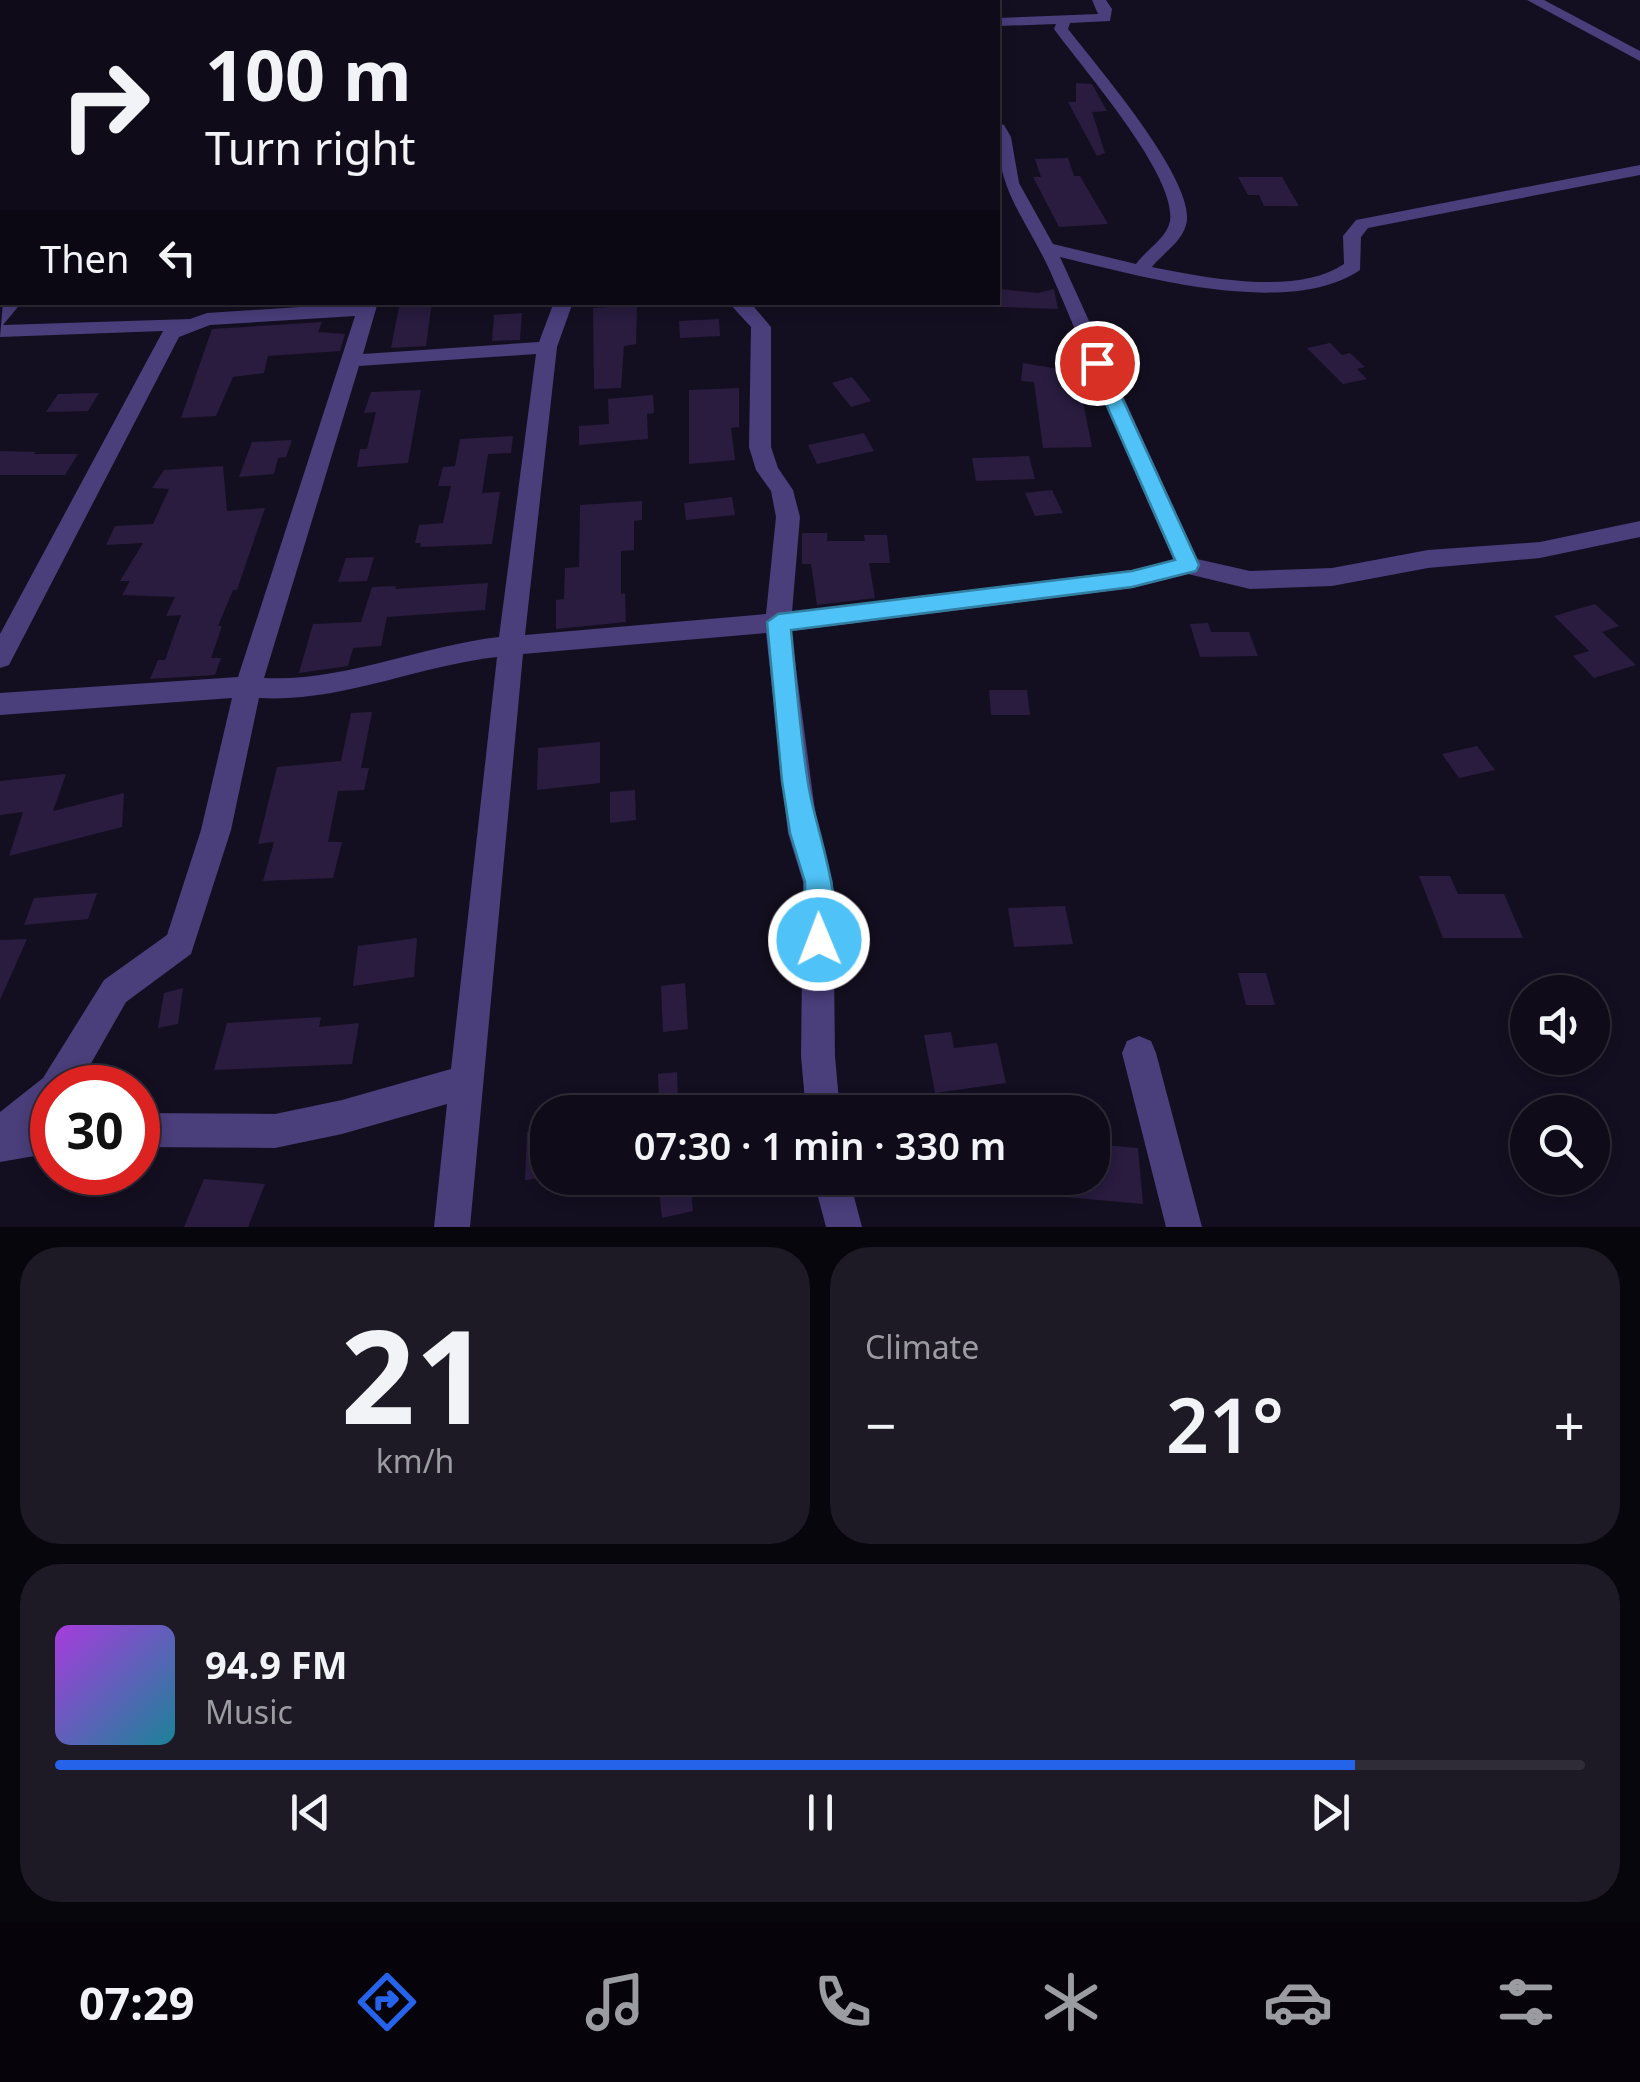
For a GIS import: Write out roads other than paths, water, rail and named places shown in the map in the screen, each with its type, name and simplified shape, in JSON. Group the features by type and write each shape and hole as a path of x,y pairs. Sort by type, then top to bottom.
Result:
{"street":[{"path":"1038,0 1046,18"},
{"path":"1000,22 1106,18 1099,0"},
{"path":"1534,0 1640,56"},
{"path":"1065,20 1062,29 1147,145 1180,208 1178,225 1142,269"},
{"path":"1000,132 1018,215 1046,248 1188,565"},
{"path":"1046,248 1142,269 1281,289 1304,287 1334,279 1353,266 1352,236 1362,224 1640,170"},
{"path":"452,1227 512,646 548,346 563,305"},
{"path":"741,305 761,327 760,447 767,470 782,490 788,517 778,622 795,781 803,833 818,882 821,1095"},
{"path":"0,332 188,324 368,306 248,686 216,830 180,944 167,958 136,974 114,993 69,1065"},
{"path":"0,658 152,367 172,333 188,324"},
{"path":"351,360 548,346"},
{"path":"0,704 248,686 272,690 302,687 418,658 778,622 1132,579 1188,565 1250,580 1332,578 1428,559 1540,550 1640,529"},
{"path":"1139,1054 1184,1227"},
{"path":"160,1130 275,1131 342,1117 467,1081"},
{"path":"0,1134 30,1109"},
{"path":"0,1144 30,1139"},
{"path":"836,1195 844,1227"}]}
